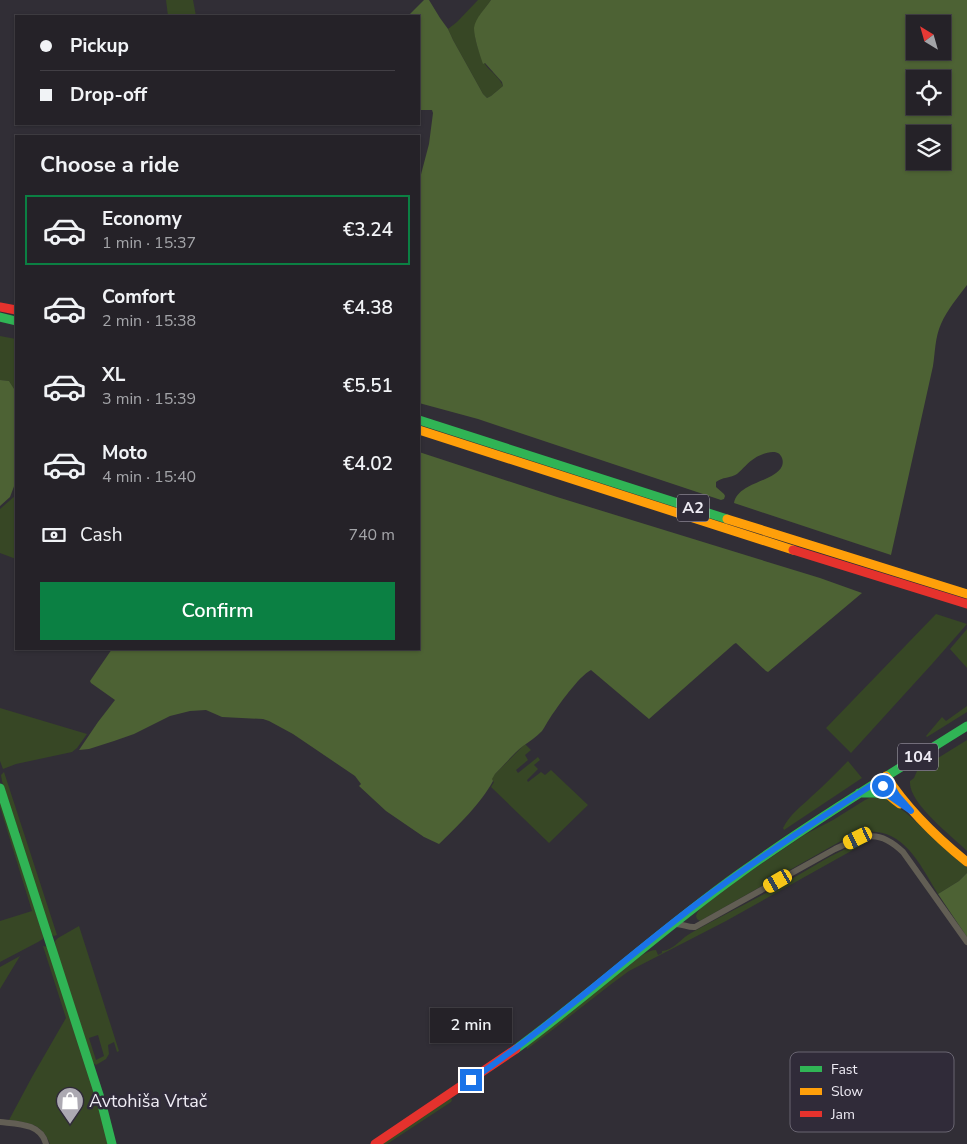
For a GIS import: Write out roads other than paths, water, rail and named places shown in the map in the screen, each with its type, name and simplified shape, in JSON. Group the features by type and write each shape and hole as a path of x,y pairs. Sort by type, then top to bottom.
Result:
{"main road":[{"path":"0,307 15,310"},
{"path":"0,317 15,320"},
{"name":"A2","path":"420,420 967,594"},
{"name":"A2","path":"420,430 967,604"},
{"name":"104","path":"375,1144 529,1039 670,925 747,868 859,793 967,726"},
{"path":"884,777 883,786 888,795"},
{"path":"884,777 911,811 967,862"},
{"path":"0,788 101,1100 112,1144"},
{"path":"859,793 888,795 911,811"}],"street":[{"path":"670,925 681,924 695,928 835,849 858,838 872,836 884,838 895,844 903,852 967,942"},
{"path":"687,926 685,916 688,911"},
{"path":"0,1122 30,1126 41,1134 46,1144"}],"place":[{"name":"Avtohiša Vrtač","path":"70,1125"}]}
